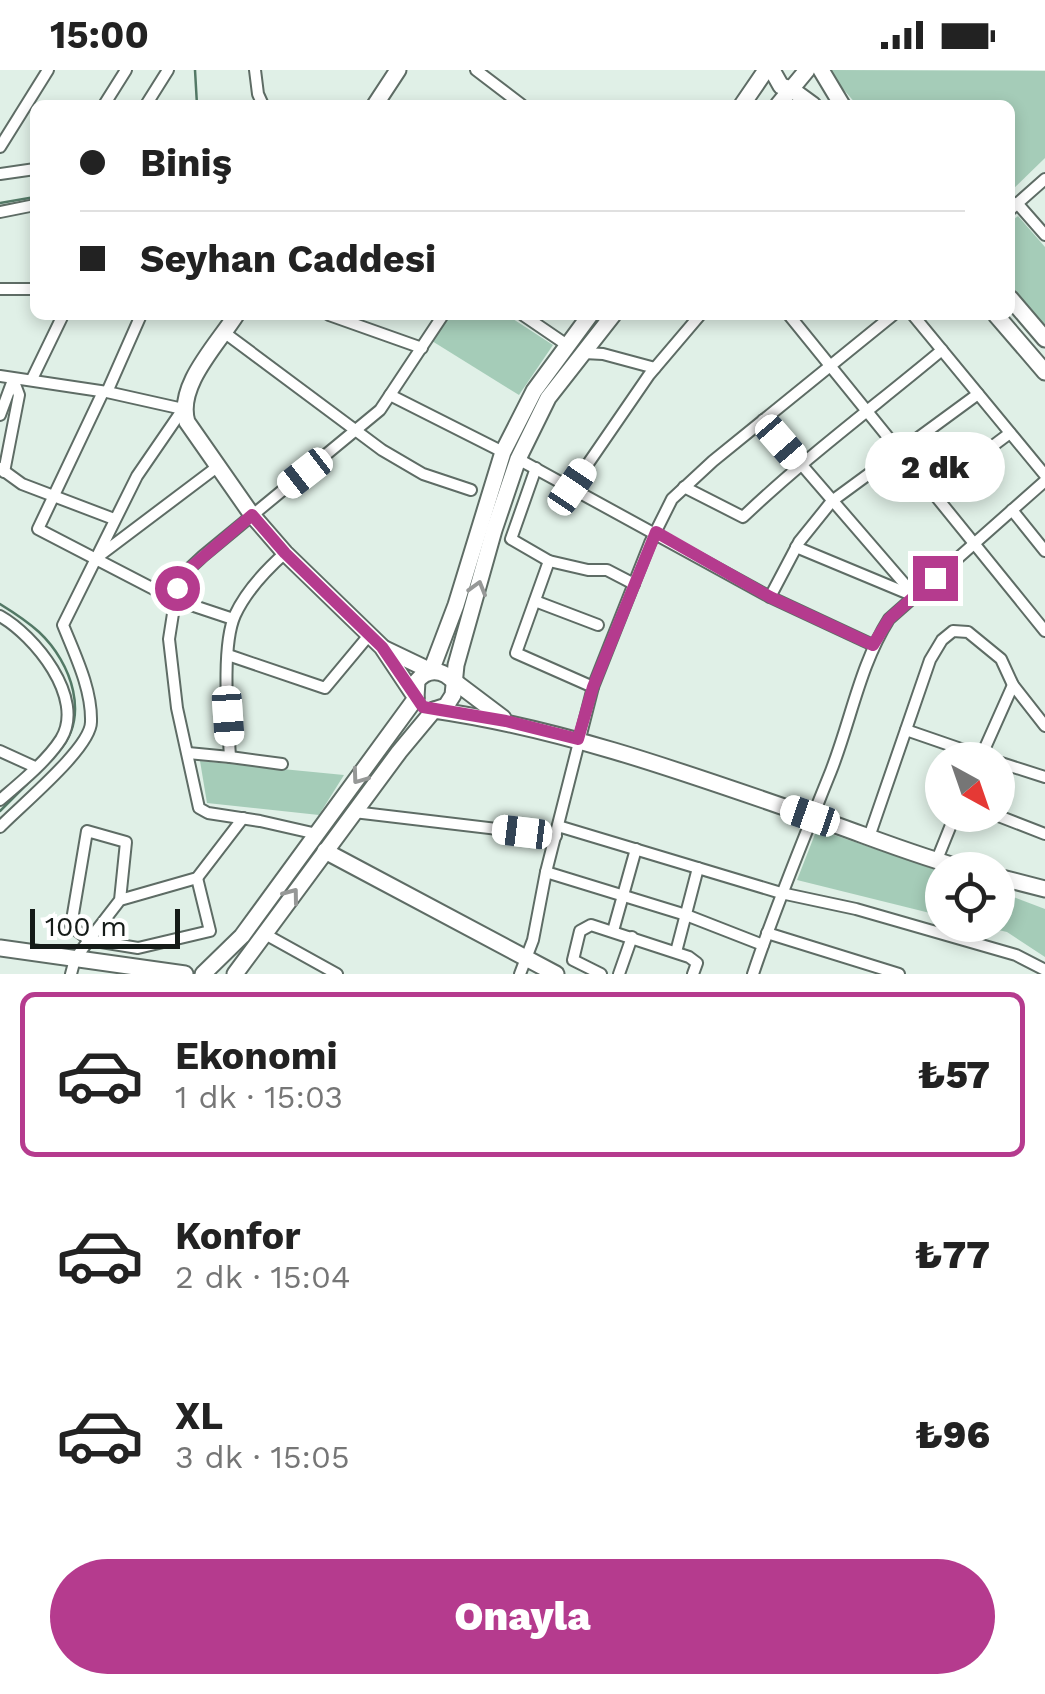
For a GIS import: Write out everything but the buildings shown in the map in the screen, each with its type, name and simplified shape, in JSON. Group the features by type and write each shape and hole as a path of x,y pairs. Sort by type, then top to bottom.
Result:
{"street":[{"path":"0,147 48,70"},
{"path":"107,100 126,70"},
{"path":"149,100 168,70"},
{"path":"255,70 261,100"},
{"path":"378,100 398,70"},
{"path":"476,70 515,100"},
{"path":"746,100 769,70 781,86 806,100"},
{"path":"782,100 807,70"},
{"path":"821,70 839,100"},
{"path":"0,174 30,170"},
{"path":"1015,205 1045,178"},
{"path":"0,212 30,206"},
{"path":"1015,207 1045,235"},
{"path":"0,289 30,289"},
{"path":"1015,304 1045,339"},
{"path":"32,379 61,320"},
{"path":"139,320 38,529 173,599 233,619"},
{"path":"0,826 78,749 92,726 85,681 63,625 114,519 183,409 188,388 233,320"},
{"path":"343,320 422,348"},
{"path":"317,834 198,808 178,708 170,639 173,599 189,569 380,410 440,320"},
{"path":"530,320 567,345"},
{"path":"203,974 242,936 416,698 418,681 432,671 456,606 502,452 534,390 586,320"},
{"path":"235,974 434,710 451,701 452,682 494,530 518,459 548,398 609,320"},
{"path":"572,487 654,368 696,320"},
{"path":"793,320 1045,631"},
{"path":"520,974 593,687 672,499 762,420 887,320"},
{"path":"753,974 873,645 889,619 1045,478 916,320"},
{"path":"1000,320 1045,372"},
{"path":"225,332 357,432 423,474 471,490"},
{"path":"684,488 742,517 800,463 942,350"},
{"path":"584,353 603,354 654,368"},
{"path":"0,376 183,409"},
{"path":"0,415 13,379"},
{"path":"13,379 19,395 2,470 22,484 114,519"},
{"path":"770,597 796,548 832,501 978,394"},
{"path":"390,395 502,452"},
{"path":"183,409 187,422 252,515 285,553 382,647 423,707 506,721 578,739 925,858"},
{"path":"762,420 914,596"},
{"path":"934,490 1010,433"},
{"path":"518,459 770,597 873,645"},
{"path":"94,560 217,467"},
{"path":"536,468 511,539 549,561 607,570 634,584"},
{"path":"1012,510 1045,551"},
{"path":"796,548 914,596"},
{"path":"230,756 228,655 233,619 247,595 285,553"},
{"path":"549,561 516,653 593,687"},
{"path":"535,601 598,625"},
{"path":"0,616 37,645 68,705 62,738 0,800"},
{"path":"870,837 930,660 942,640 953,631 968,632 1001,659 1013,686 1045,726"},
{"path":"228,655 325,688 370,634"},
{"path":"382,647 441,672 506,721"},
{"path":"994,742 1013,686"},
{"path":"906,730 940,742"},
{"path":"0,752 34,767"},
{"path":"188,754 282,764"},
{"path":"1015,768 1045,777"},
{"path":"354,812 557,831 781,893 856,909 1016,955 1045,970"},
{"path":"120,900 197,878 243,818"},
{"path":"1015,822 1045,834"},
{"path":"73,966 88,940 120,900 126,842 87,832 72,926 88,940 138,948 210,931 197,878"},
{"path":"613,931 636,850"},
{"path":"325,851 556,974"},
{"path":"676,952 698,868"},
{"path":"546,872 765,939 899,974"},
{"path":"1015,880 1044,884"},
{"path":"600,974 575,964 572,956 580,930 591,925 694,960 693,974"},
{"path":"263,933 337,974"},
{"path":"619,974 632,937"},
{"path":"0,948 73,966 123,965 185,974"},
{"path":"123,965 142,974"}],"green space":[{"path":"830,70 1045,71 1045,158 1015,187 1015,100 853,100"},
{"path":"1018,216 1045,247 1045,326 1015,290"},
{"path":"447,320 515,320 553,345 519,395 432,341"},
{"path":"200,761 344,775 319,815 207,803"},
{"path":"817,829 925,866 925,912 797,880"},
{"path":"1015,898 1045,909 1045,957 1015,937"}],"waterway":[{"path":"195,70 197,100"},
{"path":"0,203 30,198"},
{"path":"0,604 39,632 61,659 68,675 75,708 73,724 57,753"},
{"path":"0,811 27,784"}],"route":[{"path":"177,588 189,569 252,515 285,553 382,647 423,707 506,721 578,739 593,687 656,532 770,597 873,645 889,619 935,578"}]}
